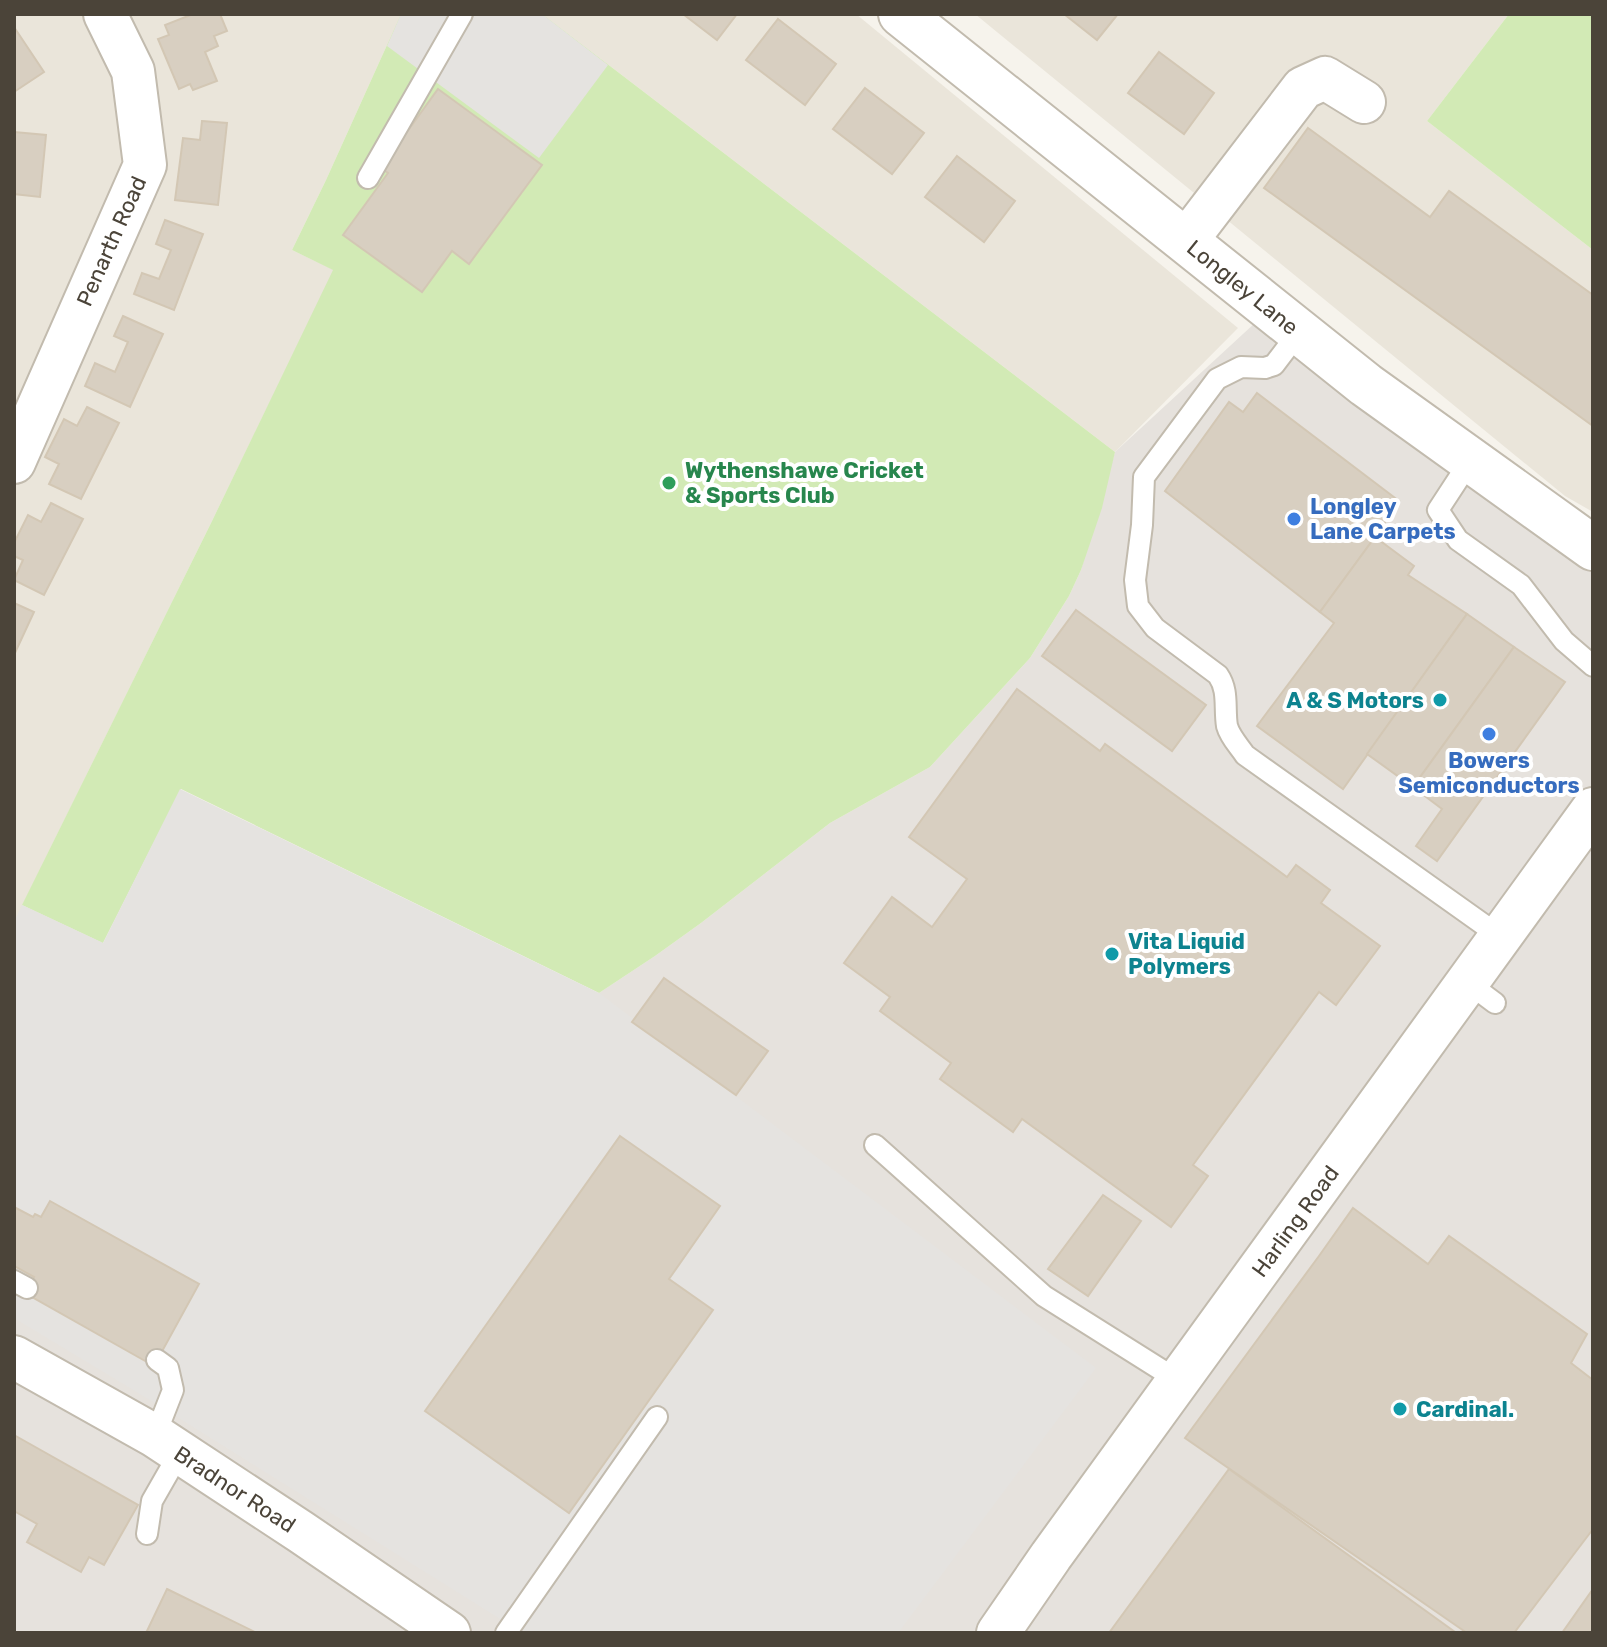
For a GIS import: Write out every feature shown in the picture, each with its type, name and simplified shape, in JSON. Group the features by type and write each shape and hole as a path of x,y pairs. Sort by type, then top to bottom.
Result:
{"street":[{"name":"Penarth Road","path":"14,462 145,165 133,71 105,14"},
{"name":"Longley Lane","path":"925,21 1186,241 1366,385 1593,548"},
{"path":"1186,241 1303,88 1325,78 1364,102"},
{"name":"Harling Road","path":"998,1633 1179,1381 1481,992 1501,937 1593,809"},
{"name":"Bradnor Road","path":"14,1357 168,1444 449,1633"}],"lane":[{"path":"368,178 462,14"},
{"path":"1299,332 1274,365 1265,368 1241,367 1217,379 1144,477 1135,580 1138,606 1155,628 1218,675 1225,685 1228,731 1245,755 1501,937"},
{"path":"1470,461 1438,510 1458,540 1521,585 1564,641 1593,666"},
{"path":"875,1145 1044,1296 1179,1381"},
{"path":"147,1534 152,1501 168,1444 173,1390 168,1368 157,1360"},
{"path":"506,1633 657,1417"}],"shaded area":[{"path":"14,14 401,14 292,250 334,270 14,922"},
{"path":"401,14 542,14 608,65 539,158 387,46"},
{"path":"542,14 856,14 1238,328 1115,452"},
{"path":"975,14 1509,14 1427,121 1593,250 1593,512 1565,496"},
{"path":"1256,322 1593,548 1593,1633 14,1633 14,922 22,905 103,943 599,993 701,923 830,823 930,767 1030,658 1069,596 1081,570 1115,452"},
{"path":"180,789 599,993 1096,1368 898,1633 523,1633 14,1318 14,922 22,905 103,943"}],"green space":[{"name":"Wythenshawe Cricket & Sports Club","path":"401,14 542,14 1115,452 1102,508 1069,596 1030,658 930,767 830,823 701,923 599,993 181,789 103,943 22,905 333,270 292,250"},
{"path":"1509,14 1593,14 1593,250 1427,121"}],"building":[{"path":"193,14 220,14 227,31 214,36 218,46 205,52 217,81 193,90 190,84 179,89 158,39 169,35 165,25"},
{"path":"683,14 737,14 717,40"},
{"path":"1064,14 1118,14 1097,40"},
{"path":"778,19 836,64 805,105 746,60"},
{"path":"14,27 44,72 14,92"},
{"path":"1159,52 1214,93 1184,134 1128,93"},
{"path":"865,88 924,133 892,174 833,129"},
{"path":"438,89 542,165 469,264 452,251 422,292 343,235 388,173 381,168"},
{"path":"202,121 227,123 218,205 175,200 183,138 200,140"},
{"path":"1308,128 1430,217 1449,191 1593,295 1593,426 1264,188"},
{"path":"14,132 46,135 40,197 14,194"},
{"path":"957,156 1015,201 984,242 925,197"},
{"path":"165,220 203,234 174,310 134,294 142,273 159,279 171,250 156,244"},
{"path":"123,316 163,334 130,407 85,386 95,363 115,372 128,342 114,336"},
{"name":"Longley Lane Carpets","path":"1257,393 1399,501 1320,612 1165,491 1229,402 1243,412"},
{"path":"87,407 119,423 81,499 49,484 59,464 45,457 64,419 77,426"},
{"path":"51,503 83,519 44,595 14,580 23,560 14,556 14,543 28,515 41,522"},
{"path":"1375,537 1414,566 1408,575 1467,614 1343,789 1257,726 1334,623 1320,612"},
{"path":"14,603 34,612 14,655"},
{"path":"1076,610 1206,705 1172,751 1042,656"},
{"name":"A & S Motors","path":"1467,614 1514,647 1413,787 1367,754"},
{"name":"Bowers Semiconductors","path":"1514,647 1565,682 1437,861 1416,846 1442,809 1413,787"},
{"name":"Vita Liquid Polymers","path":"1017,689 1100,751 1105,744 1287,877 1296,865 1330,890 1321,903 1380,946 1336,1005 1319,992 1193,1165 1208,1176 1171,1227 1022,1119 1013,1132 940,1079 951,1063 880,1011 890,997 844,963 892,897 932,927 967,879 909,837"},
{"path":"664,978 768,1051 736,1095 632,1022"},
{"path":"620,1136 720,1206 669,1279 713,1310 569,1513 425,1411"},
{"path":"1103,1195 1141,1221 1088,1296 1048,1269"},
{"path":"50,1201 199,1284 154,1366 25,1293 34,1277 14,1266 14,1207 33,1217 35,1214 41,1217"},
{"name":"Cardinal.","path":"1353,1208 1428,1264 1449,1236 1587,1334 1571,1363 1593,1380 1593,1529 1514,1633 1467,1633 1185,1438"},
{"path":"14,1435 138,1505 104,1565 89,1557 81,1572 27,1542 37,1524 14,1511"},
{"path":"1229,1469 1455,1632 1109,1633"},
{"path":"167,1589 257,1633 146,1633"},
{"path":"1593,1589 1593,1633 1562,1633"}],"place":[{"name":"Wythenshawe Cricket & Sports Club","path":"669,483"},
{"name":"Longley Lane Carpets","path":"1294,519"},
{"name":"A & S Motors","path":"1440,700"},
{"name":"Bowers Semiconductors","path":"1489,734"},
{"name":"Vita Liquid Polymers","path":"1112,954"},
{"name":"Cardinal.","path":"1400,1409"}]}
